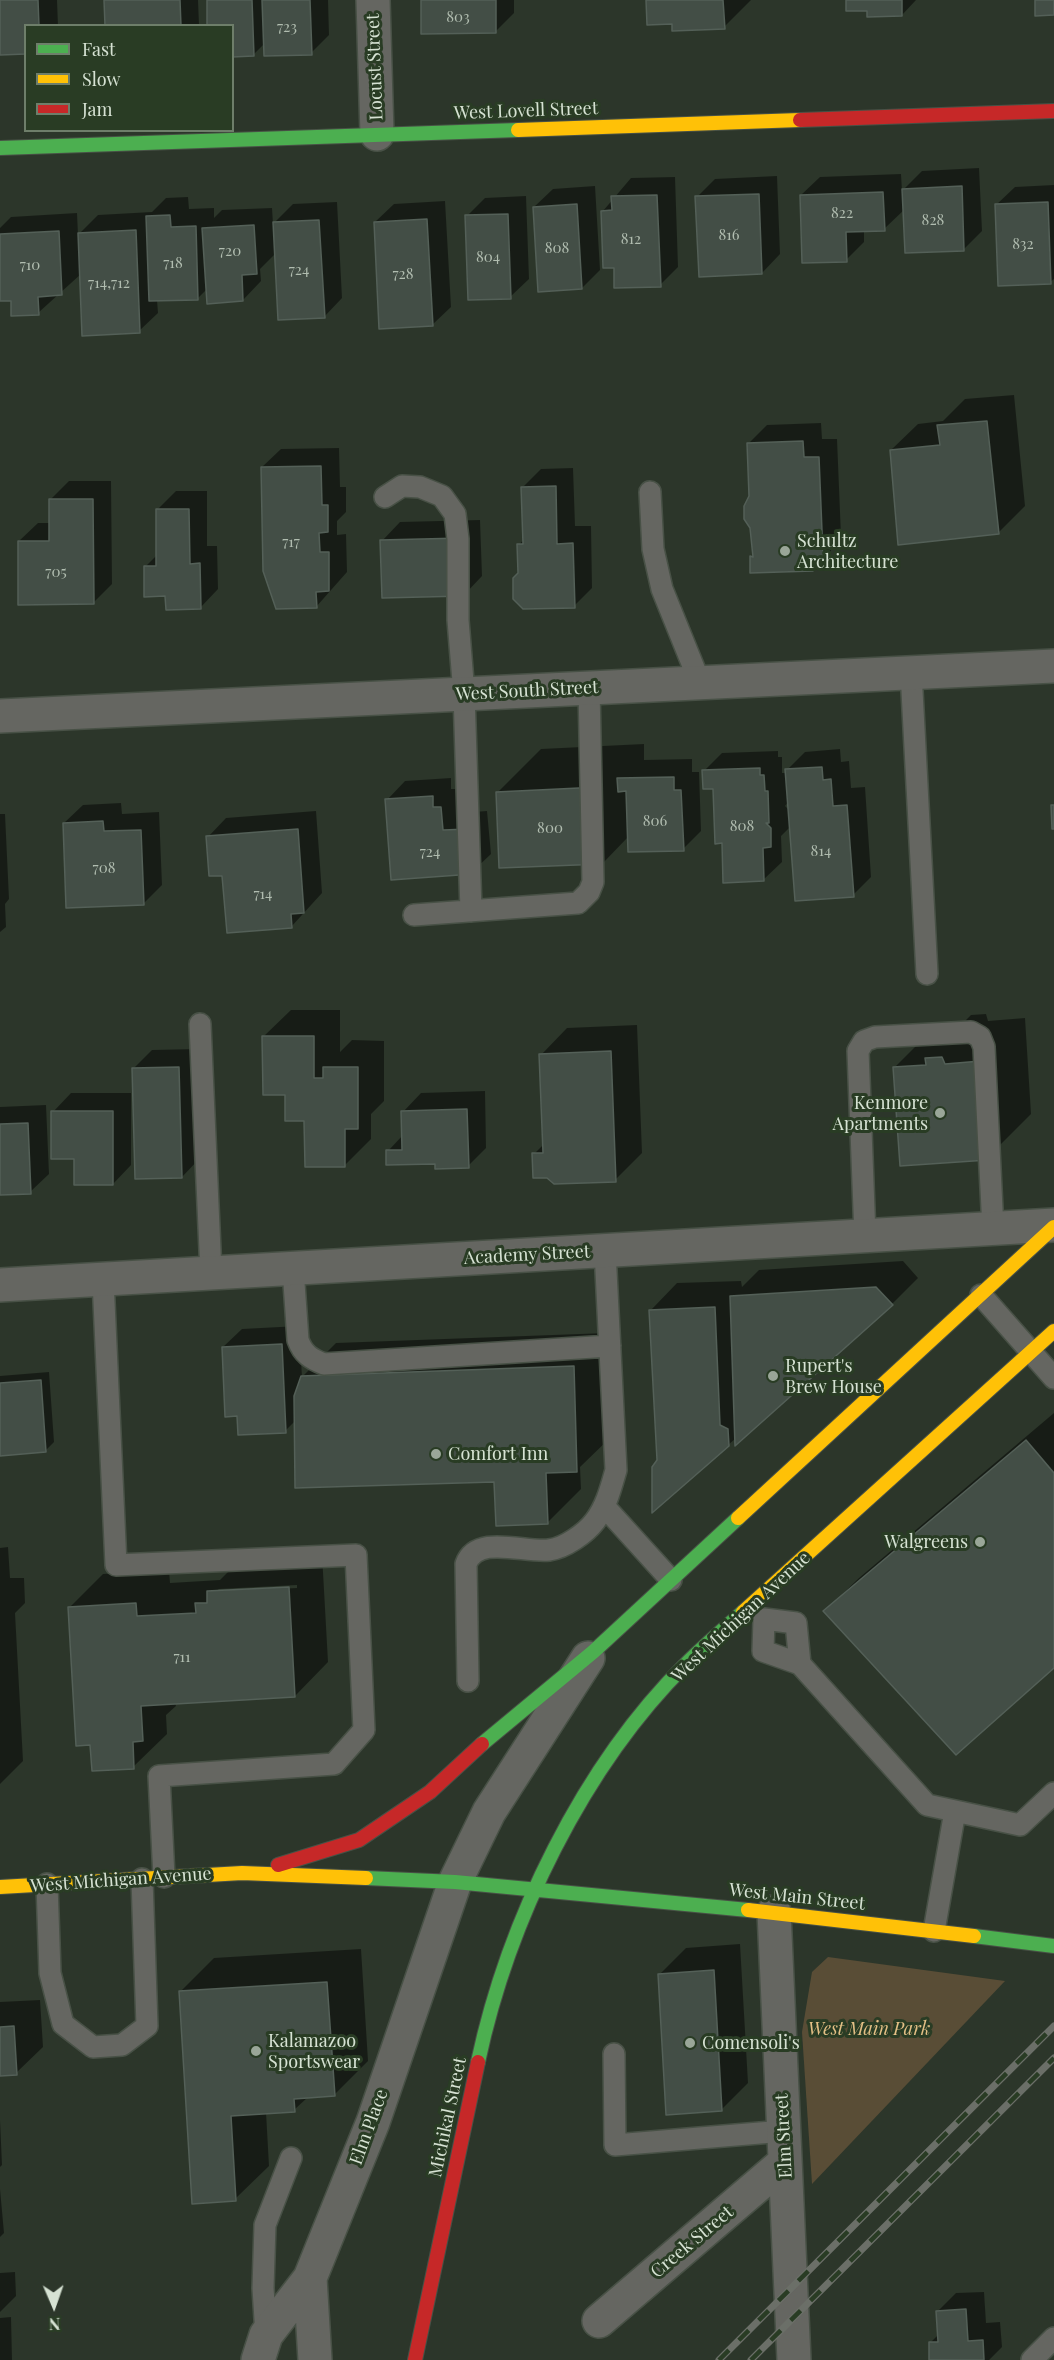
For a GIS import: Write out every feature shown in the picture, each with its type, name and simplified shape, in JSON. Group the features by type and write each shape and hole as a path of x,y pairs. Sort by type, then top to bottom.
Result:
{"main road":[{"name":"West Lovell Street","path":"0,148 1054,111"},
{"name":"West Michigan Avenue","path":"242,1872 291,1862 359,1840 430,1792 513,1716 593,1652 1054,1226"},
{"name":"West Michigan Avenue","path":"0,1887 242,1872 535,1888 591,1788 633,1726 685,1665 758,1612 1054,1331"},
{"name":"West Main Street","path":"535,1888 774,1912 1054,1946"},
{"name":"Michikal Street","path":"415,2360 438,2268 462,2134 483,2039 503,1966 535,1888"}],"street":[{"name":"Locust Street","path":"373,0 377,134"},
{"name":"West South Street","path":"0,716 1054,666"},
{"name":"Academy Street","path":"0,1285 1054,1226"},
{"name":"West Michigan Avenue","path":"455,1882 489,1812 593,1652"},
{"name":"Elm Place","path":"262,2348 310,2278 372,2122 455,1882"},
{"name":"Elm Street","path":"774,1912 794,2360"},
{"name":"Creek Street","path":"598,2321 784,2147"},
{"path":"310,2278 315,2360"}],"lane":[{"path":"385,497 402,486 420,487 442,496 455,514 471,911"},
{"path":"650,492 653,549 662,589 700,683"},
{"path":"911,672 927,974"},
{"path":"414,915 578,903 589,892 593,882 589,688"},
{"path":"200,1024 211,1273"},
{"path":"865,1236 858,1051 864,1041 875,1036 971,1032 980,1037 984,1047 993,1229"},
{"path":"468,1682 466,1564 469,1554 480,1548 550,1550 582,1534 604,1506 616,1470 605,1251"},
{"path":"293,1269 298,1340 301,1350 310,1358 324,1364 610,1346"},
{"path":"103,1280 116,1565 357,1555 364,1730 334,1764 159,1776 164,1877"},
{"path":"981,1295 1054,1378"},
{"path":"604,1506 671,1580"},
{"path":"806,1672 796,1623 758,1612 764,1651 806,1672 927,1805 1020,1825 1054,1794"},
{"path":"934,1931 947,1809"},
{"path":"47,1884 50,1973 63,2024 93,2047 122,2044 147,2026 142,1878"},
{"path":"614,2054 615,2145 784,2147"},
{"path":"262,2348 265,2225 291,2158"},
{"path":"1032,2360 1054,2338"}],"green space":[{"name":"West Main Park","path":"828,1957 1005,1981 812,2184 802,2032 812,1972"}],"building":[{"path":"0,0 38,0 39,24 24,24 24,54 0,55"},
{"path":"104,0 180,0 181,24 105,24"},
{"path":"207,0 252,0 254,56 234,57 234,24 207,24"},
{"path":"262,0 310,0 312,55 264,56"},
{"path":"421,0 496,0 496,33 421,34"},
{"path":"646,0 723,0 725,29 672,31 672,24 647,25"},
{"path":"846,0 902,0 902,16 867,17 867,11 846,11"},
{"path":"1035,0 1054,0 1054,15 1035,16"},
{"path":"962,186 964,251 905,253 902,189"},
{"path":"883,192 885,231 846,232 847,262 802,263 800,195"},
{"path":"759,194 762,274 699,277 695,196"},
{"path":"657,195 661,287 614,288 614,268 603,268 601,211 612,210 611,196"},
{"path":"1048,202 1051,284 998,286 995,204"},
{"path":"577,204 582,289 538,292 533,207"},
{"path":"508,214 511,299 468,300 465,215"},
{"path":"170,215 171,227 196,226 198,300 149,301 146,216"},
{"path":"427,219 433,326 379,329 374,222"},
{"path":"319,220 325,318 278,320 273,222"},
{"path":"254,225 257,274 242,275 243,301 207,304 202,228"},
{"path":"136,230 140,333 82,336 78,233"},
{"path":"59,231 62,295 38,297 39,315 11,316 11,301 0,301 0,234"},
{"path":"987,421 999,534 898,545 890,450 940,445 937,425"},
{"path":"803,441 804,457 819,457 823,556 813,557 813,571 750,573 750,556 753,557 750,528 744,519 744,506 749,496 747,443"},
{"path":"321,466 322,505 328,505 328,532 319,533 320,552 329,552 329,591 316,592 317,608 276,609 263,571 261,467"},
{"path":"556,486 557,544 573,543 575,608 523,609 513,599 513,578 518,573 517,544 523,544 521,487"},
{"path":"49,499 93,499 94,604 18,605 18,541 49,541"},
{"path":"156,509 189,509 190,564 200,563 201,609 166,610 165,596 144,597 144,566 156,566"},
{"path":"463,538 464,596 382,598 380,540"},
{"path":"822,767 823,780 831,779 833,806 847,805 854,897 795,901 785,769"},
{"path":"760,768 760,775 764,775 765,791 768,791 769,823 766,823 771,828 771,847 763,848 764,881 723,883 722,843 715,844 713,789 703,789 702,770"},
{"path":"674,777 674,790 681,790 684,851 628,852 626,791 618,792 617,778"},
{"path":"600,787 603,864 499,868 496,792"},
{"path":"433,796 433,807 441,807 443,830 469,829 473,874 391,880 385,799"},
{"path":"1051,805 1054,805 1054,829 1052,829"},
{"path":"103,821 104,831 141,830 144,905 66,908 63,823"},
{"path":"298,829 304,913 291,914 292,928 227,933 222,876 209,876 206,836"},
{"path":"262,1036 314,1036 314,1078 323,1078 323,1067 358,1067 358,1129 345,1129 345,1167 305,1167 304,1121 285,1121 285,1095 263,1095"},
{"path":"611,1051 616,1182 554,1184 547,1178 533,1178 532,1153 543,1153 539,1054"},
{"name":"Kenmore Apartments","path":"942,1057 945,1064 981,1061 988,1160 900,1166 893,1067 926,1065 925,1058"},
{"path":"179,1067 182,1178 135,1179 132,1068"},
{"path":"467,1109 469,1168 435,1169 435,1164 386,1165 386,1150 402,1150 401,1111"},
{"path":"51,1111 113,1111 113,1185 74,1185 74,1159 51,1159"},
{"path":"28,1123 31,1194 0,1195 0,1124"},
{"name":"Rupert's Brew House","path":"876,1287 893,1305 735,1446 730,1296"},
{"path":"715,1307 720,1425 728,1429 729,1446 652,1513 652,1467 657,1460 649,1310"},
{"path":"282,1344 286,1433 238,1435 237,1416 225,1417 222,1347"},
{"name":"Comfort Inn","path":"574,1366 577,1472 546,1473 548,1524 496,1526 494,1482 295,1488 294,1396 301,1376"},
{"path":"41,1380 46,1452 0,1456 0,1383"},
{"name":"Walgreens","path":"1026,1440 1054,1473 1054,1668 956,1755 823,1611"},
{"path":"289,1587 295,1697 141,1706 143,1741 133,1742 134,1769 92,1771 90,1745 76,1746 68,1607 136,1603 137,1616 196,1613 195,1603 207,1603 207,1591"},
{"name":"Comensoli's","path":"714,1970 722,2111 666,2115 658,1974"},
{"path":"327,1982 335,2096 294,2099 295,2112 231,2116 236,2201 192,2204 179,1991"},
{"path":"14,2026 17,2075 0,2076 0,2027"},
{"path":"966,2309 968,2341 983,2340 984,2360 929,2360 929,2342 938,2342 936,2311"}],"railway":[{"path":"719,2360 1054,2026"},
{"path":"751,2360 1054,2058"}],"traffic: fast":[{"path":"0,148 518,130"},
{"path":"482,1744 593,1652 738,1518"},
{"path":"478,2062 491,2009 530,1901 555,1848 583,1798 614,1749 649,1705 686,1664 743,1612"},
{"path":"366,1878 455,1882 748,1910"},
{"path":"974,1936 1054,1946"}],"traffic: slow":[{"path":"518,130 800,120"},
{"path":"738,1518 1054,1227"},
{"path":"743,1612 1054,1331"},
{"path":"0,1887 242,1873 366,1878"},
{"path":"748,1910 974,1936"}],"traffic: jam":[{"path":"800,120 1054,111"},
{"path":"278,1865 359,1840 430,1792 482,1744"},
{"path":"415,2360 478,2062"}],"place":[{"name":"Schultz Architecture","path":"785,551"},
{"name":"Kenmore Apartments","path":"940,1113"},
{"name":"Rupert's Brew House","path":"773,1376"},
{"name":"Comfort Inn","path":"436,1454"},
{"name":"Walgreens","path":"980,1542"},
{"name":"Comensoli's","path":"690,2043"},
{"name":"Kalamazoo Sportswear","path":"256,2051"}]}
